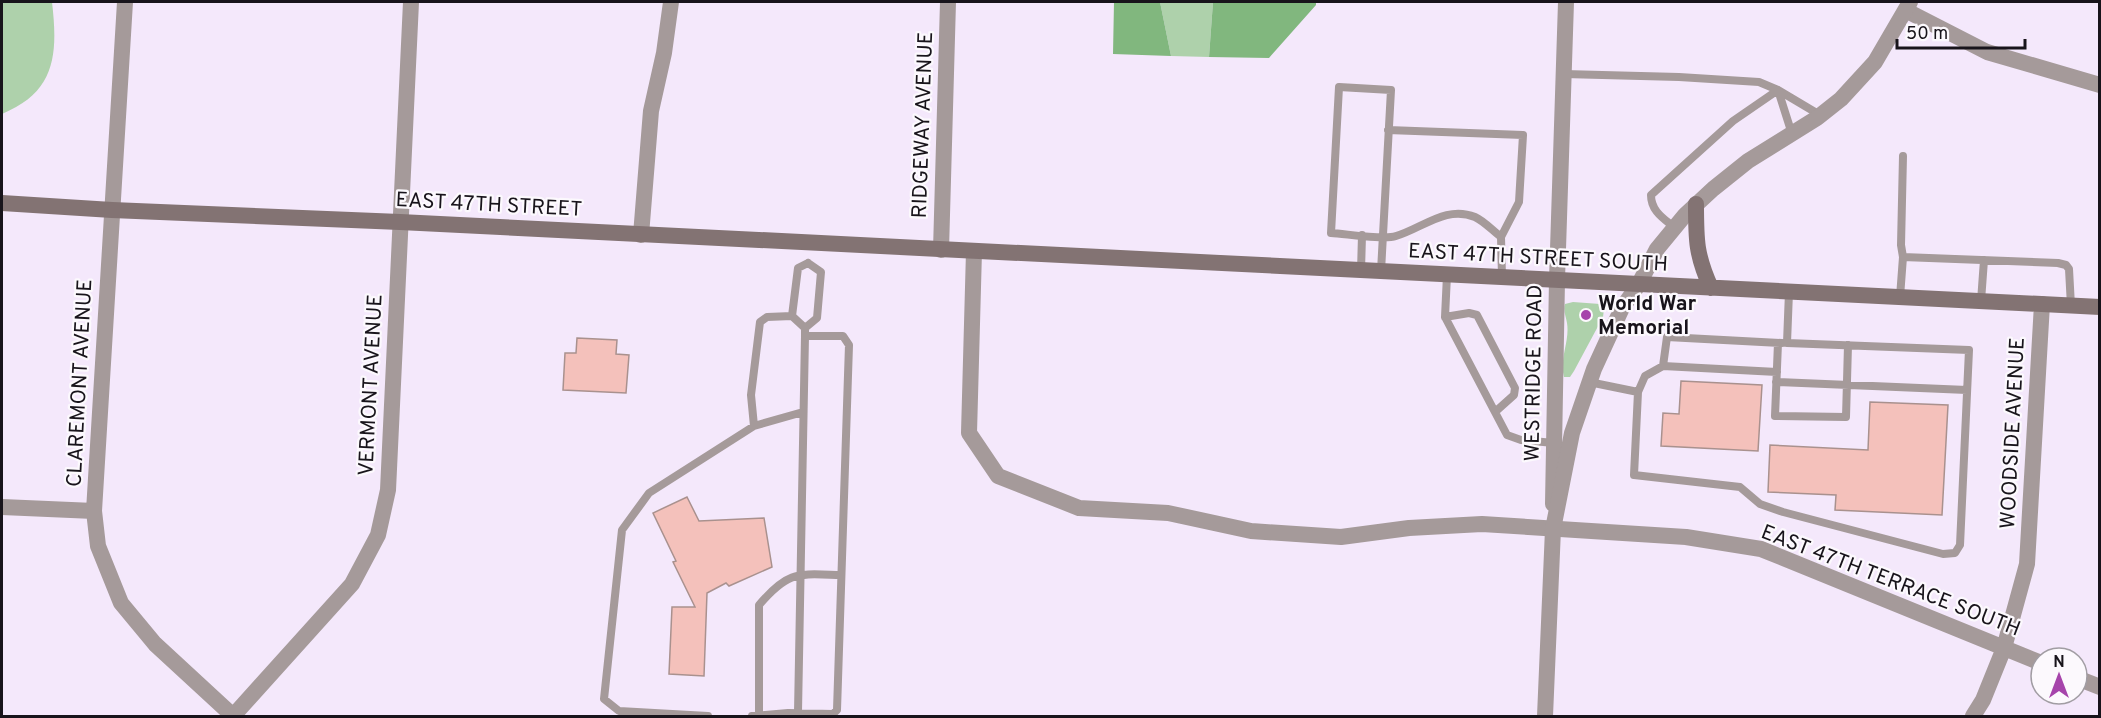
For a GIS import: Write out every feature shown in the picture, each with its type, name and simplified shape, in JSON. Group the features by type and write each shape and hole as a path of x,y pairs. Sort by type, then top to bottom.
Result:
{"main road":[{"name":"EAST 47TH STREET","path":"2,203 974,251"},
{"path":"1696,204 1696,241 1700,264 1711,288"},
{"name":"EAST 47TH STREET SOUTH","path":"974,251 2100,307"}],"street":[{"name":"CLAREMONT AVENUE","path":"125,2 94,511 98,546 121,603 155,644 233,716"},
{"name":"VERMONT AVENUE","path":"233,716 352,584 378,535 388,490 411,2"},
{"path":"641,235 651,111 664,53 671,2"},
{"name":"RIDGEWAY AVENUE","path":"941,250 948,2"},
{"name":"WESTRIDGE ROAD","path":"1553,529 1557,280 1566,2"},
{"path":"1545,717 1553,529 1572,434 1589,382 1622,308 1639,284 1657,249 1696,204 1748,161 1792,134 1841,99 1875,62 1909,6 1987,52 2100,85"},
{"name":"EAST 47TH TERRACE SOUTH","path":"974,251 969,434 998,476 1079,508 1168,513 1251,531 1341,537 1409,528 1482,524 1686,537 1761,549 2029,658"},
{"name":"WOODSIDE AVENUE","path":"1973,717 1983,700 2004,648 2027,564 2042,304"},
{"path":"2,507 94,511"}],"lane":[{"path":"1564,74 1759,82 1778,90 1820,115"},
{"path":"1381,271 1382,236 1391,90 1339,87 1331,233 1382,236 1394,237 1445,214 1456,213 1476,217 1501,237"},
{"path":"1778,90 1792,134"},
{"path":"1675,228 1655,211 1651,195 1733,121 1778,90"},
{"path":"1388,130 1523,135 1519,202 1501,237 1502,277"},
{"path":"1900,297 1903,156"},
{"path":"1361,271 1362,235"},
{"path":"808,264 811,243"},
{"path":"1902,257 2066,265 2069,269 2071,306"},
{"path":"1981,301 1984,260"},
{"path":"752,717 798,712 833,714 837,710 849,345 843,336 805,332 792,316 798,268 808,264"},
{"path":"798,712 805,332 817,318 821,272 808,264"},
{"path":"1447,275 1445,317 1507,435 1521,440 1554,443"},
{"path":"1789,292 1777,377 1775,416 1846,417 1848,345"},
{"path":"1445,317 1469,313 1477,315 1515,388 1514,395 1495,412"},
{"path":"754,426 751,395 760,322 767,317 792,316"},
{"path":"1664,366 1667,337 1969,350 1960,545 1955,553 1943,554 1783,512 1760,504 1740,487 1634,475 1638,392 1645,376 1664,366 1847,385 1967,390"},
{"path":"1589,382 1638,392"},
{"path":"708,717 620,711 604,699 622,530 649,493 754,426 803,412"},
{"path":"759,716 759,604 776,585 800,574 841,575"}],"green space":[{"path":"2,2 52,2 54,38 53,54 43,83 20,105 2,114"},
{"path":"1114,2 1160,2 1171,56 1113,54"},
{"path":"1160,2 1213,2 1209,57 1171,56"},
{"path":"1213,2 1316,2 1316,5 1269,58 1209,57"},
{"path":"1573,302 1600,304 1604,309 1603,317 1574,371 1570,377 1564,377 1563,364 1568,330 1564,307 1565,304"}],"building":[{"path":"577,338 617,340 616,354 629,355 626,393 563,390 565,353 576,353"},
{"path":"1681,381 1762,385 1758,451 1661,446 1663,413 1679,414"},
{"path":"1870,402 1948,405 1942,515 1835,510 1836,495 1768,492 1770,445 1868,450"},
{"path":"687,497 699,521 764,518 772,567 729,586 726,583 707,593 704,676 669,674 672,607 695,607 653,513"}],"place":[{"name":"World War Memorial","path":"1586,315"}]}
